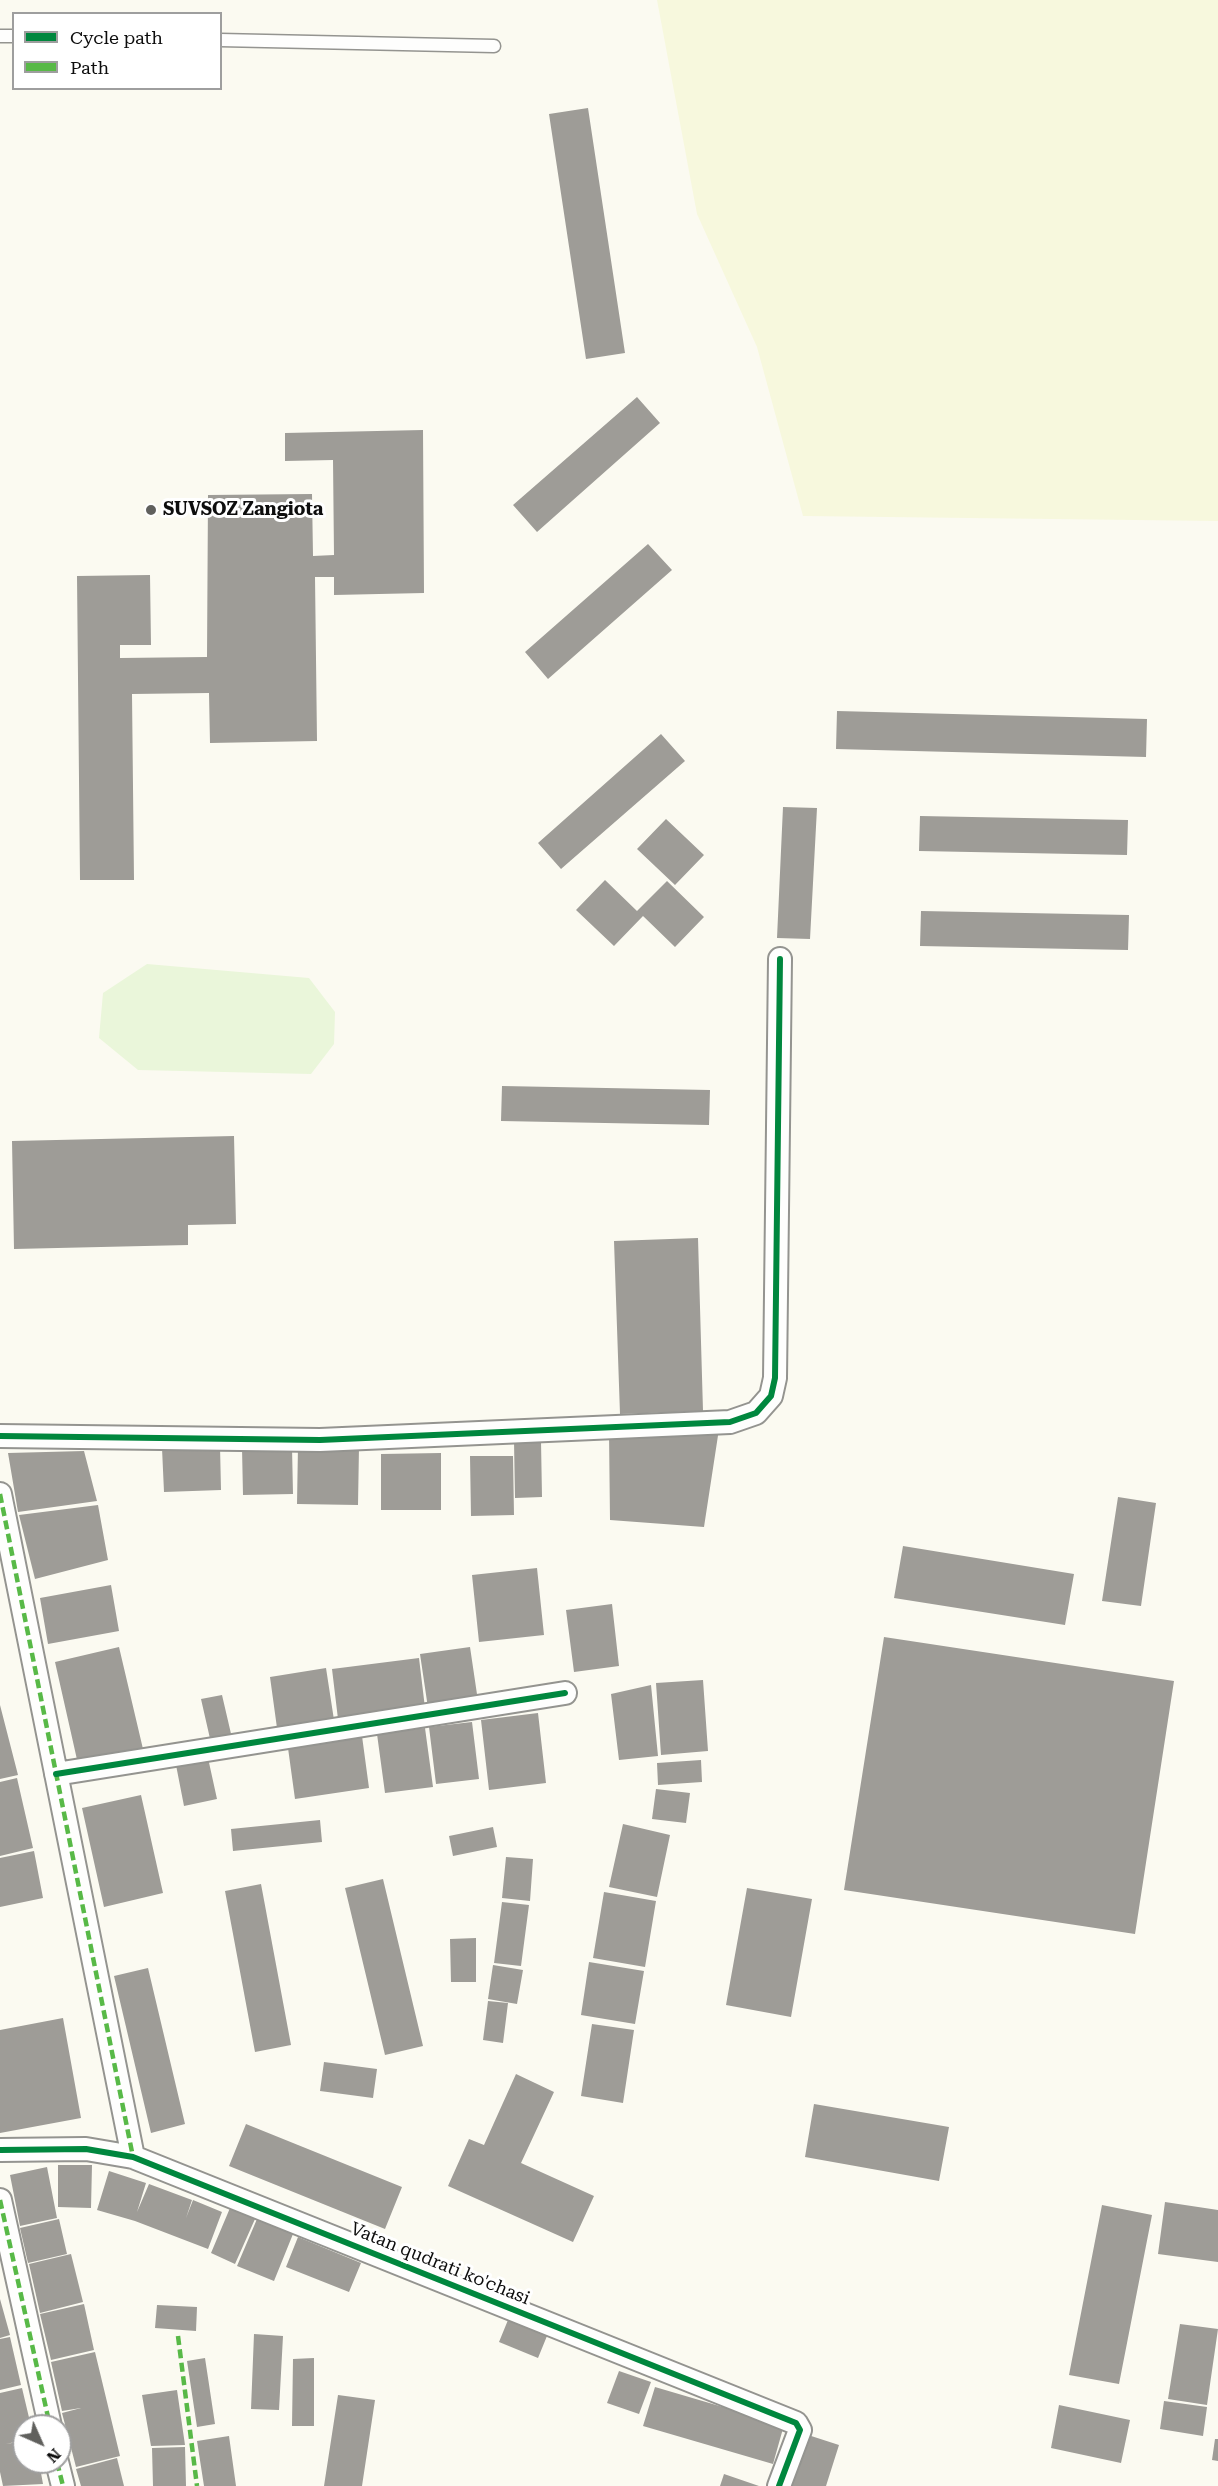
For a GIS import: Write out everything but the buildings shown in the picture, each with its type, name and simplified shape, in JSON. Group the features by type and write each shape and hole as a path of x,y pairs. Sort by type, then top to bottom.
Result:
{"street":[{"path":"0,1436 320,1440 730,1422 756,1413 771,1396 775,1378 780,959"},
{"path":"0,1494 133,2157"},
{"path":"56,1774 565,1693"},
{"name":"Vatan qudrati ko'chasi","path":"0,2150 86,2149 133,2157 796,2423 800,2430 779,2486"},
{"path":"0,2200 47,2414"}],"lane":[{"path":"222,40 494,46"}],"green space":[{"path":"657,0 1218,0 1218,521 803,516 757,347 697,214"},
{"path":"147,964 309,978 335,1012 334,1044 311,1074 138,1070 99,1038 103,993"}],"marked path":[{"path":"0,1494 133,2157"},
{"path":"0,2200 47,2414"},
{"path":"178,2336 197,2486"},
{"path":"60,2474 63,2486"}],"cycle path":[{"path":"0,1436 320,1440 730,1422 756,1413 771,1396 775,1378 780,959"},
{"path":"56,1774 565,1693"},
{"path":"0,2150 86,2149 133,2157 796,2423 800,2430 779,2486"}],"place":[{"name":"SUVSOZ Zangiota","path":"151,510"}]}
